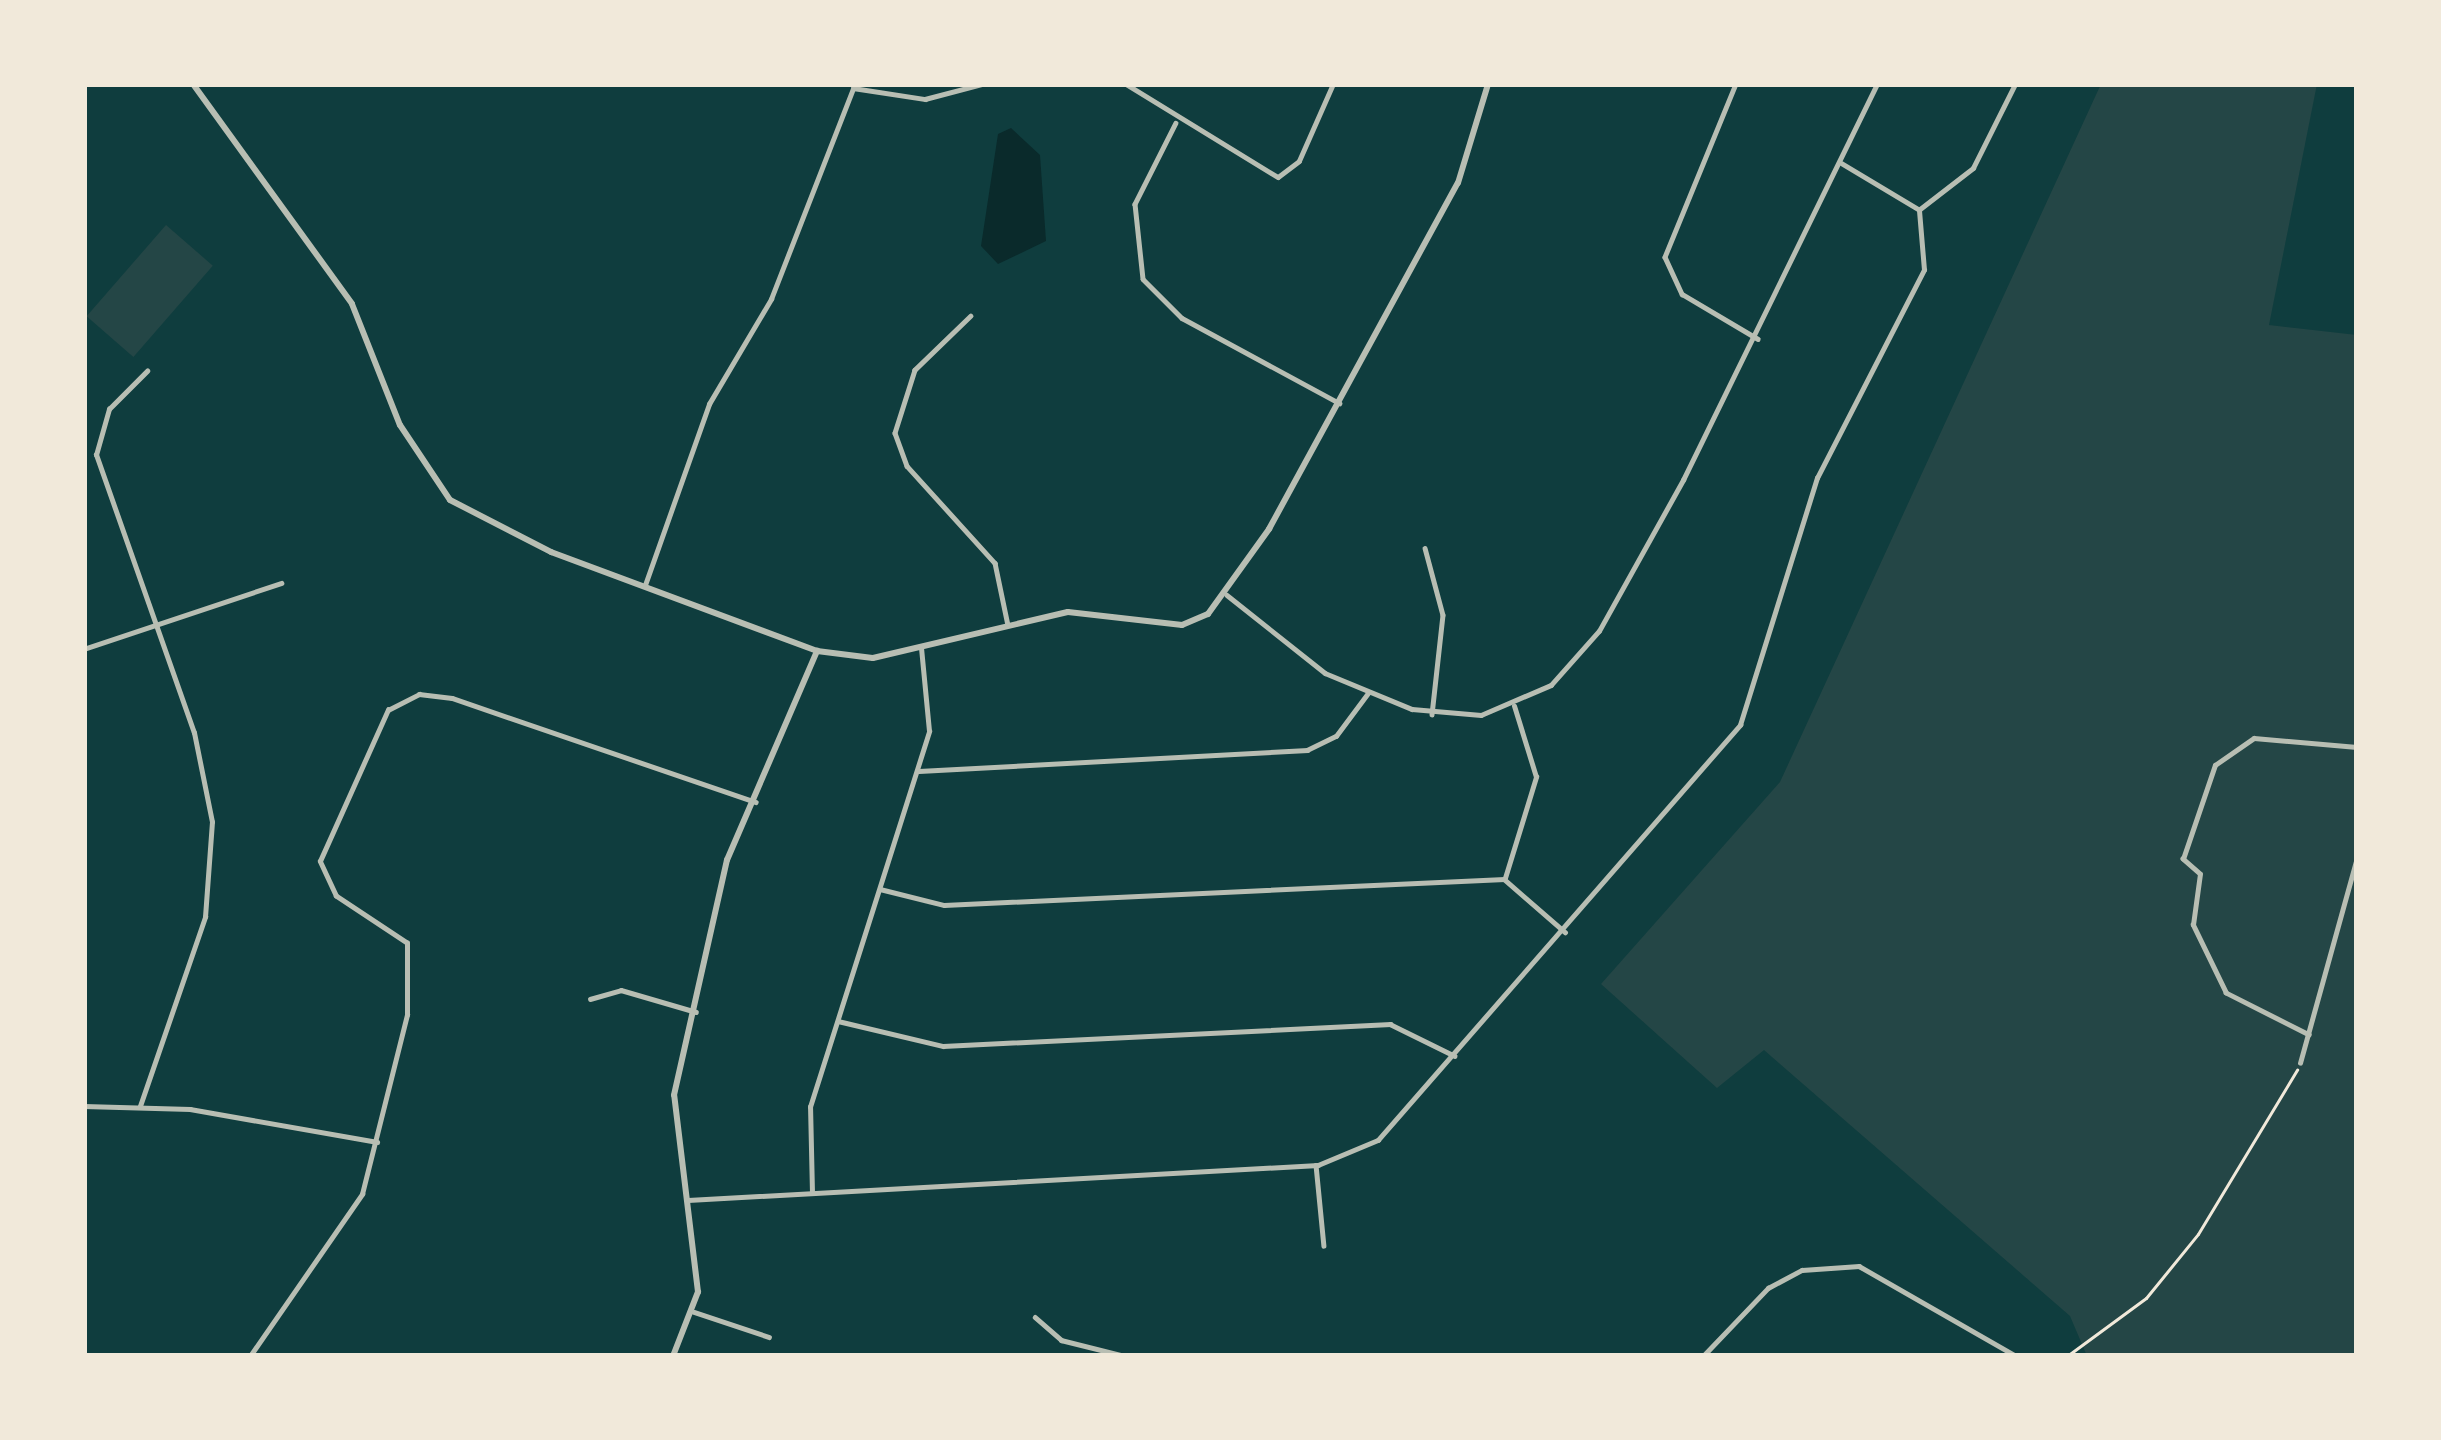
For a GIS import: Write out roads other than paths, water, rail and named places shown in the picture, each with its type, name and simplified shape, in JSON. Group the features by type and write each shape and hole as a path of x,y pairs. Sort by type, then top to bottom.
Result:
{"street":[{"path":"193,84 352,304 400,425 450,500 645,585 818,651 861,659 1008,625 1103,610 1182,625 1227,595 1339,403 1474,150 1488,84"},
{"path":"1126,84 1176,123 1282,177 1333,84"},
{"path":"1736,84 1665,266 1687,298 1757,339"},
{"path":"1227,595 1368,693 1432,714 1514,706 1562,676 1599,631 1757,339 1877,84"},
{"path":"1918,210 1973,168 2015,84"},
{"path":"645,585 700,425 771,299 854,86 925,99 981,86"},
{"path":"1176,123 1131,221 1143,279 1182,318 1339,403"},
{"path":"1842,164 1918,210"},
{"path":"688,1200 1316,1165 1372,1145 1565,932 1736,733 1820,472 1921,279 1918,210"},
{"path":"971,316 915,370 895,433 907,466 995,563 1008,625"},
{"path":"140,1106 195,953 212,840 194,733 148,627 96,452 109,409 147,371"},
{"path":"1425,548 1443,607 1432,714"},
{"path":"84,650 281,583"},
{"path":"812,1193 808,1115 918,771 930,713 921,648"},
{"path":"673,1356 694,1312 688,1200 674,1094 696,1012 722,877 818,651"},
{"path":"918,771 1307,750 1336,736 1368,693"},
{"path":"250,1356 344,1227 377,1142 412,954 336,896 320,856 388,710 419,694 452,698 756,802"},
{"path":"1504,880 1536,777 1514,706"},
{"path":"2309,1035 2226,993 2194,926 2200,874 2183,859 2215,765 2254,738 2357,747"},
{"path":"2300,1063 2357,857"},
{"path":"880,889 944,905 1504,880 1565,932"},
{"path":"590,999 621,990 696,1012"},
{"path":"838,1021 943,1046 1390,1024 1454,1056"},
{"path":"84,1106 140,1106 377,1142"},
{"path":"1316,1165 1324,1246"},
{"path":"1703,1356 1768,1288 1802,1270 1859,1266 2016,1356"},
{"path":"694,1312 769,1337"},
{"path":"1035,1317 1061,1340 1125,1356"}]}
